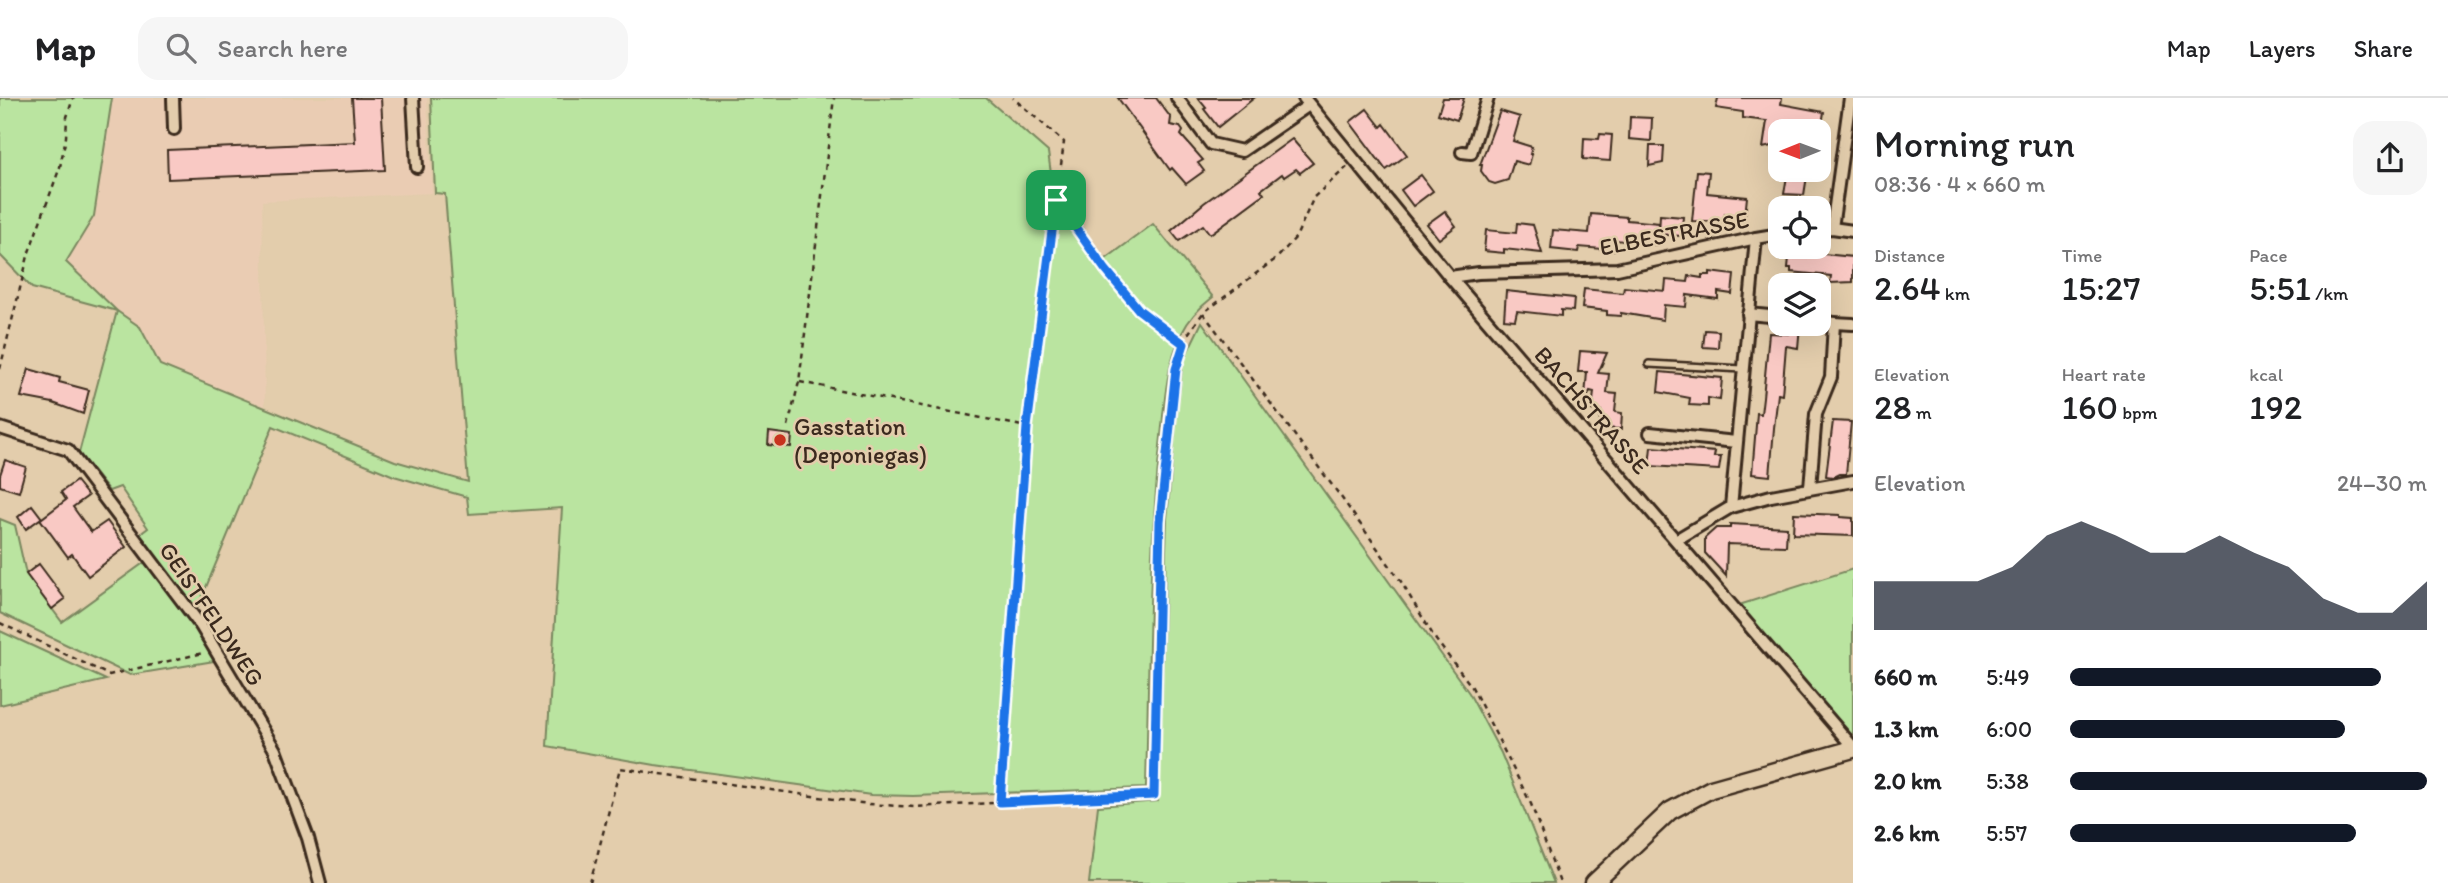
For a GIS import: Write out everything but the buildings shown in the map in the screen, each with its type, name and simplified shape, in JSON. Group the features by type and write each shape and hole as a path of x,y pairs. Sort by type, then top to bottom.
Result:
{"main road":[{"path":"1594,883 1670,811 1711,789 1853,748"}],"street":[{"path":"173,98 174,129"},
{"path":"413,98 417,167"},
{"path":"1177,98 1211,144 1241,152 1306,101"},
{"path":"1462,152 1471,153 1488,98"},
{"path":"1837,98 1850,101 1832,228 1853,231"},
{"name":"BACHSTRASSE","path":"1306,101 1450,277 1853,748"},
{"name":"ELBESTRASSE","path":"1450,277 1478,273 1617,269 1768,236"},
{"path":"1731,507 1756,238"},
{"path":"1748,314 1768,316"},
{"path":"1831,323 1853,324"},
{"path":"1810,488 1816,414 1831,377 1835,323"},
{"name":"GEISTFELDWEG","path":"0,428 68,450 217,650 275,750 309,838 320,883"},
{"path":"1650,433 1736,442"},
{"path":"1676,540 1731,507 1810,488 1853,481"}],"lane":[{"path":"1649,364 1742,369"}],"path":[{"path":"0,369 29,253 60,167 67,117 73,98"},
{"path":"789,426 799,382 834,98"},
{"path":"1000,802 1027,427 1064,142 1013,98"},
{"path":"590,883 620,768 869,804 915,807 1154,795 1160,521 1176,369 1188,334 1203,313 1277,258 1296,237 1314,197 1354,161"},
{"path":"1056,200 1105,269 1139,310 1184,344"},
{"path":"1203,313 1341,497 1399,580 1436,640 1472,687 1531,804 1560,883"},
{"path":"799,382 1027,427"},
{"path":"0,623 108,675 217,650"}],"shaded area":[{"path":"112,98 427,98 432,193 262,201 265,406 160,365 140,327 117,311 65,262 94,216"}],"green space":[{"path":"0,98 112,98 94,216 66,262 117,311 32,288 0,255"},
{"path":"431,98 986,98 1048,152 1052,181 1103,261 1153,224 1213,297 1195,313 1182,333 1172,360 1166,389 1153,532 1146,788 871,795 655,765 547,746 562,508 469,514 467,497 394,476 273,426 197,609 139,535 148,528 120,487 109,491 79,453 117,311 140,327 160,365 395,461 468,482 445,194 435,193"},
{"path":"1202,322 1469,693 1501,753 1554,883 1089,883 1098,806 1158,801 1167,519 1177,407 1183,361"},
{"path":"0,519 15,525 26,574 62,622 145,562 220,660 130,675 0,613"},
{"path":"1853,569 1853,738 1739,605"},
{"path":"0,631 106,680 0,705"}],"place":[{"name":"Gasstation (Deponiegas)","path":"780,440"}],"route":[{"path":"1056,200 1105,269 1139,310 1184,344 1176,369 1160,521 1154,795 1000,802 1027,427 1056,200"}]}
